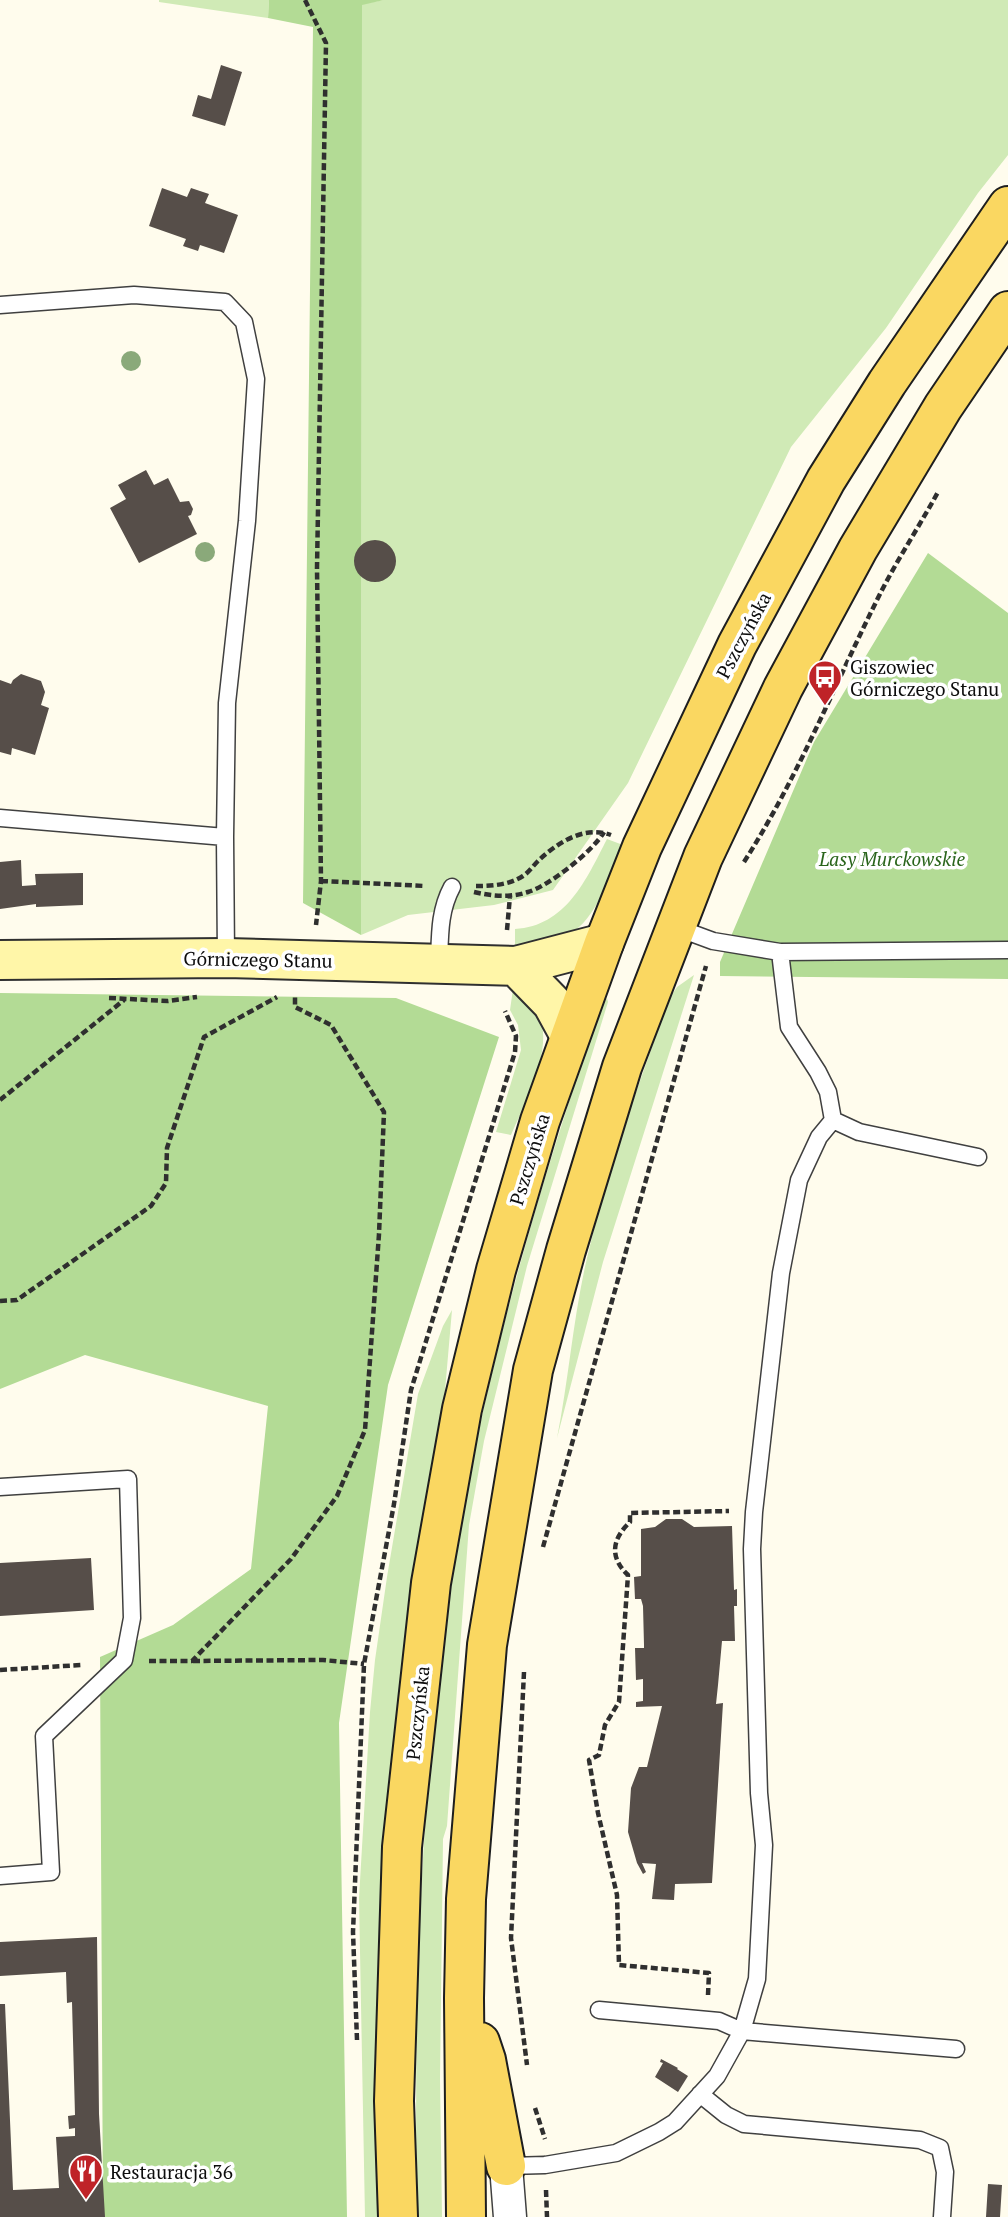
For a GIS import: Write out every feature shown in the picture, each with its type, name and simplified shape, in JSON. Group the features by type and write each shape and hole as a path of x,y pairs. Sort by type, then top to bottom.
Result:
{"main road":[{"name":"Pszczyńska","path":"398,2217 394,2101 401,1860 431,1583 462,1409 496,1270 540,1121 604,943 642,847 737,645 826,480 930,317 1008,206"},
{"path":"466,2217 466,1899 487,1644 533,1370 566,1250 622,1066 703,857 783,688 846,572 943,407 1008,311"},
{"path":"464,1998 486,2060 506,2166"}],"street":[{"name":"Górniczego Stanu","path":"0,960 226,958 304,973 439,963 510,966 604,943"},
{"path":"510,966 552,1003 570,1036"},
{"path":"506,2166 510,2217"}],"lane":[{"path":"0,305 134,295 225,302 244,322 256,379 247,521 227,703 226,958"},
{"path":"0,818 225,837"},
{"path":"439,963 441,914 452,887"},
{"path":"675,928 713,941 780,952 1008,950"},
{"path":"506,2166 545,2165 616,2153 675,2122 717,2076 742,2031 757,1979 764,1845 759,1793 752,1549 754,1511 781,1273 799,1180 819,1137 833,1120 828,1092 789,1027 780,952"},
{"path":"833,1120 859,1132 978,1157"},
{"path":"0,1487 128,1479 132,1618 124,1660 44,1735 51,1872 0,1876"},
{"path":"599,2010 719,2021 742,2031 956,2049"},
{"path":"700,2095 726,2115 744,2124 920,2140 940,2148 945,2172 943,2217"}],"path":[{"path":"192,1661 291,1559 337,1496 365,1430 379,1234 384,1112 331,1025 295,1007 321,881 317,568 326,43 305,0"},
{"path":"744,863 768,824 883,590 944,482"},
{"path":"321,881 452,887 494,886 523,877 546,854 569,839 586,832 604,832 597,844 563,872 530,892 510,896 487,895 452,887"},
{"path":"540,1559 713,941"},
{"path":"437,1305 515,1052 516,1036 509,1016 502,1007 510,966"},
{"path":"0,1301 17,1300 151,1206 166,1183 167,1148 204,1037 284,993"},
{"path":"0,1100 124,1000"},
{"path":"707,2021 709,1973 619,1965 617,1895 589,1760 599,1755 605,1725 619,1702 628,1575 614,1553 617,1537 630,1522 630,1513 754,1511"},
{"path":"0,1670 124,1660 323,1660 364,1664"},
{"path":"525,1667 511,1938 528,2074"},
{"path":"531,2098 544,2134 547,2217"}],"green space":[{"path":"269,0 268,18 159,2"},
{"path":"269,0 384,0 362,5 361,935 303,903 313,27 268,18"},
{"path":"384,0 1008,0 1008,155 978,193 886,328 791,447 628,783 553,890 494,905 408,915 361,935 362,4"},
{"name":"Lasy Murckowskie","path":"928,553 1008,613 1008,979 720,976 720,962 814,742"},
{"path":"607,839 623,845 602,894 579,928 550,940 515,947 515,929 533,926 561,910 582,885"},
{"path":"694,975 603,1262 557,1438 582,1280 604,1192 669,999 677,987"},
{"path":"513,989 531,1002 540,1016 543,1032 538,1068 511,1135 496,1132 521,1050 518,1025 510,1010"},
{"path":"0,993 396,998 499,1037 388,1385 339,1723 347,2217 103,2217 100,1657 173,1625 251,1569 268,1406 85,1355 0,1389"},
{"path":"607,998 608,1002 527,1266 484,1441 469,1525 447,1826 443,1839 440,2079 442,2217 417,2217 417,2041 423,1864 437,1689 448,1601 469,1475 505,1320 562,1123 590,1035"},
{"path":"452,1310 444,1402 411,1592 390,1769 378,1958 378,2217 365,2217 359,1898 370,1712 387,1577 418,1394 443,1326"}],"building":[{"path":"221,65 242,72 225,126 192,116 198,95 211,99"},
{"path":"162,188 187,197 191,188 209,194 205,203 238,215 224,253 200,245 198,251 183,246 186,239 149,226"},
{"path":"146,470 154,485 168,478 180,502 189,501 193,509 188,516 197,534 139,563 110,508 126,499 118,485"},
{"path":"375,540 390,546 396,561 390,576 375,582 360,576 354,561 360,546"},
{"path":"21,674 41,681 45,692 41,705 49,708 35,755 12,748 11,755 0,752 0,680 11,684"},
{"path":"21,860 22,886 36,885 35,874 83,873 83,905 36,907 36,904 0,909 0,862"},
{"path":"666,1519 682,1519 694,1527 732,1526 734,1590 737,1589 737,1606 734,1606 735,1641 722,1641 716,1704 723,1703 712,1883 675,1884 674,1900 652,1899 656,1864 642,1863 646,1872 643,1874 628,1832 631,1788 639,1767 647,1767 662,1706 636,1707 636,1702 643,1701 643,1679 636,1680 635,1648 644,1648 644,1645 643,1606 641,1599 635,1599 634,1577 641,1576 641,1529 655,1527"},
{"path":"91,1558 94,1610 0,1616 0,1563"},
{"path":"97,1937 99,2114 105,2217 0,2217 0,2004 5,2004 13,2190 59,2188 56,2137 75,2136 75,2128 69,2129 68,2116 75,2115 72,2002 67,2003 66,1972 0,1976 0,1942"},
{"path":"661,2059 688,2076 678,2092 655,2077 663,2063 660,2062"},
{"path":"988,2184 1002,2185 1000,2217 986,2217"}],"place":[{"name":"Giszowiec Górniczego Stanu","path":"825,707"},
{"name":"Restauracja 36","path":"86,2201"}]}
